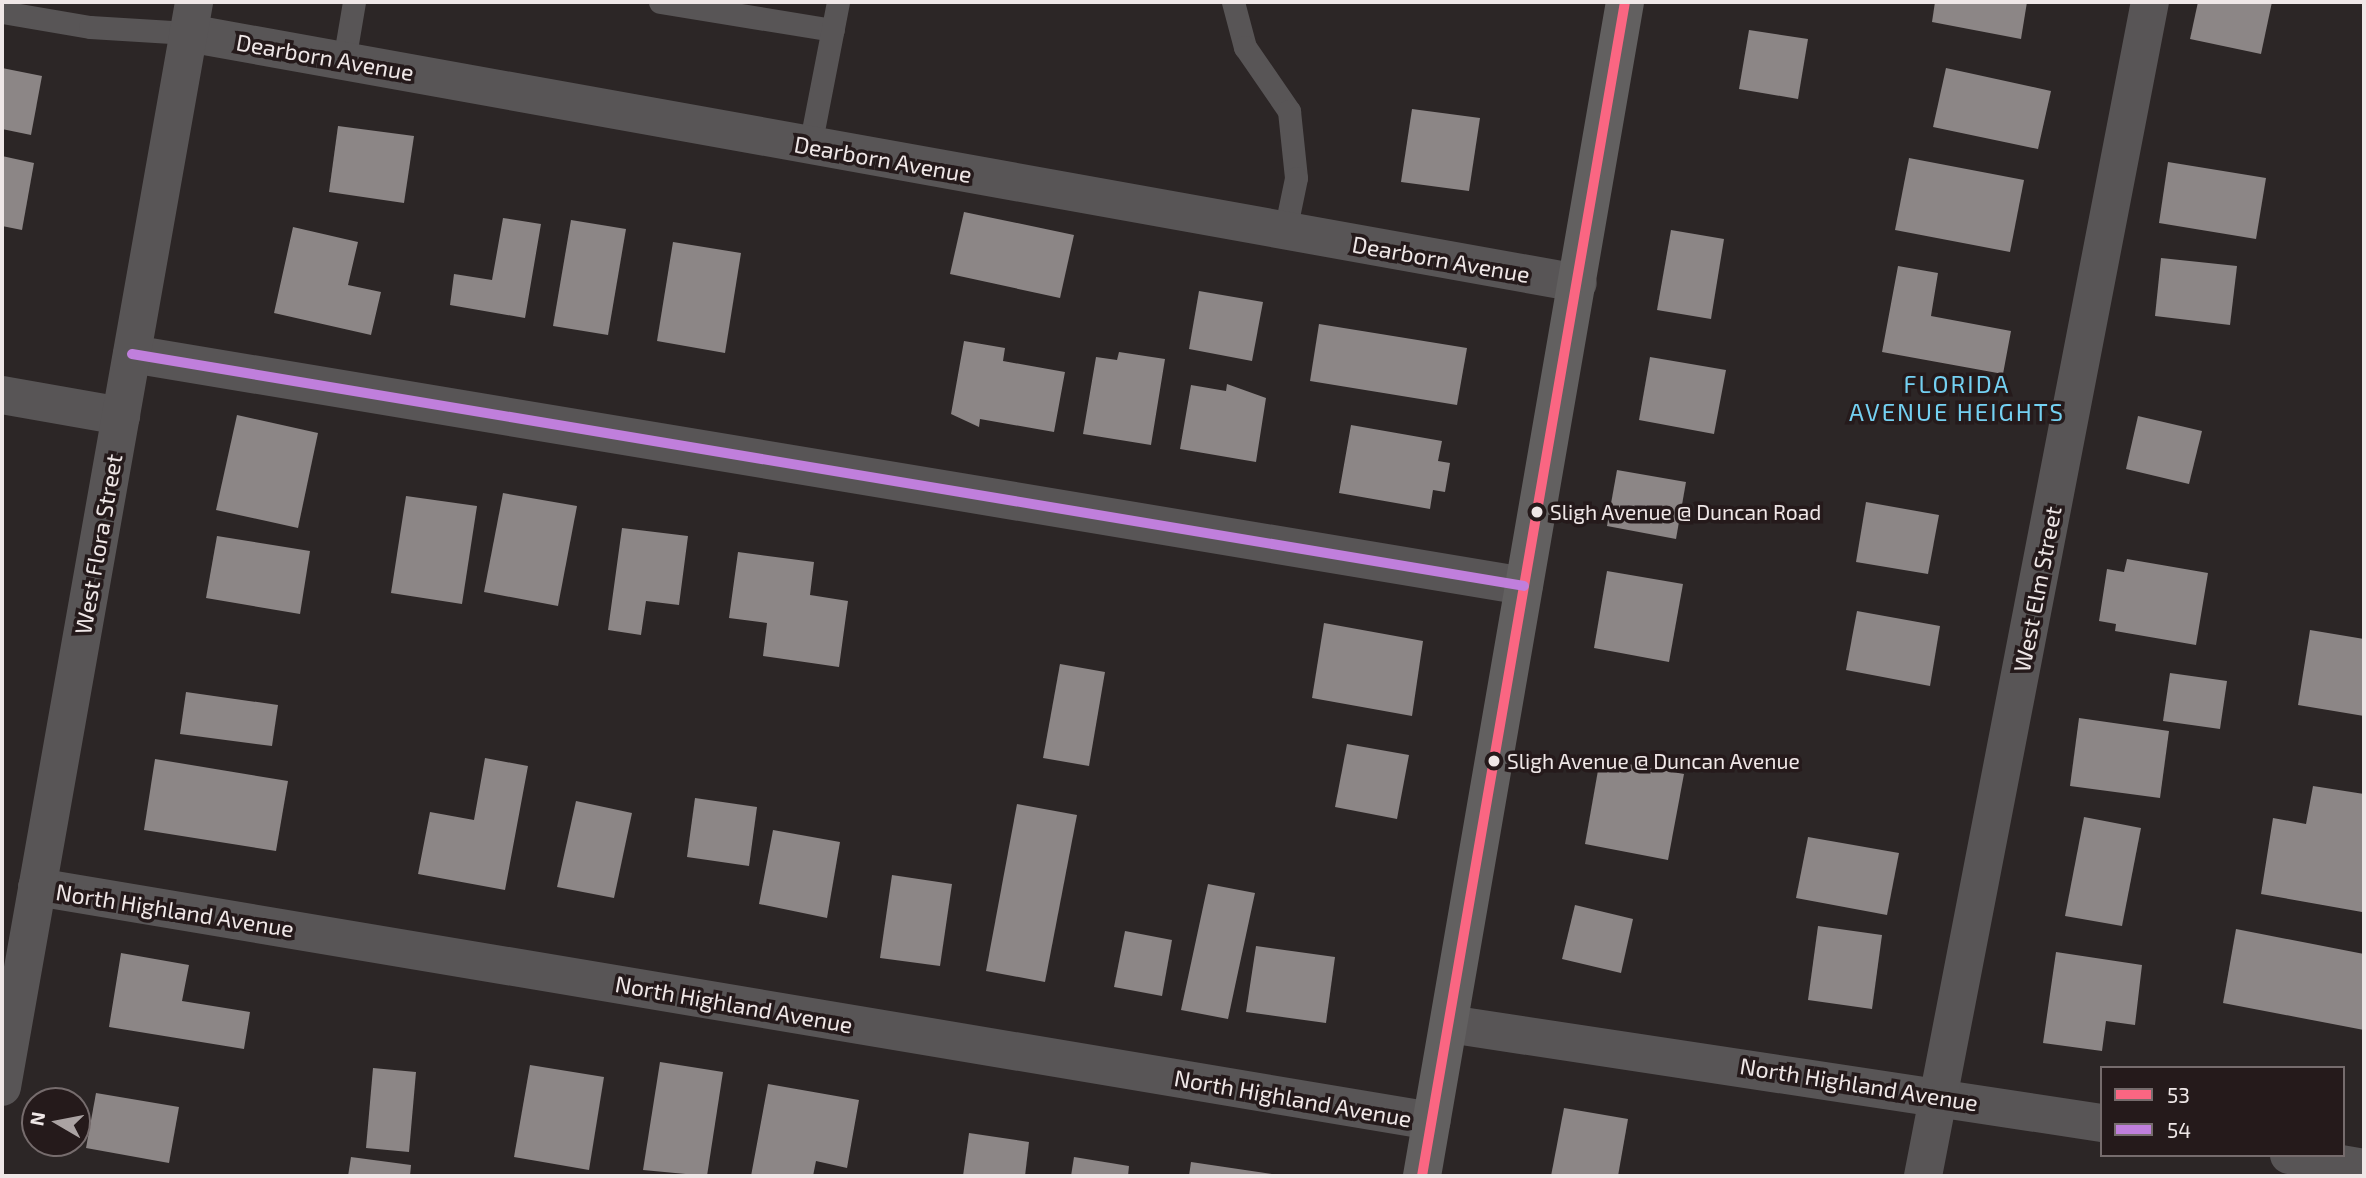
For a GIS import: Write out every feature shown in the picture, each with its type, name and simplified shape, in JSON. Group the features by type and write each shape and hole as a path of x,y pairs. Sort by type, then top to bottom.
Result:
{"main road":[{"path":"1422,1176 1625,2"}],"street":[{"name":"West Elm Street","path":"1923,1176 2150,2"},
{"name":"Dearborn Avenue","path":"191,17 344,61 1578,283"},
{"name":"West Flora Street","path":"2,1087 191,17"},
{"path":"132,354 1524,586"},
{"path":"2,395 121,416"},
{"name":"North Highland Avenue","path":"37,887 1432,1122"},
{"name":"North Highland Avenue","path":"1449,1024 1939,1094 2100,1123"},
{"path":"2301,1157 2364,1168"}],"lane":[{"path":"344,61 354,2"},
{"path":"660,2 832,30"},
{"path":"810,146 838,2"},
{"path":"1233,2 1245,47 1289,111 1296,178 1285,231"},
{"path":"2,12 90,27 191,17"}],"building":[{"path":"1935,2 2027,2 2021,39 1932,22"},
{"path":"2198,2 2272,2 2261,54 2190,39"},
{"path":"1749,30 1808,39 1798,99 1739,89"},
{"path":"2,68 42,76 31,135 2,129"},
{"path":"1946,68 2051,91 2038,149 1933,127"},
{"path":"1412,109 1480,118 1469,191 1401,182"},
{"path":"338,126 414,136 404,203 329,192"},
{"path":"2,156 34,163 22,230 2,226"},
{"path":"1909,158 2024,180 2010,252 1895,230"},
{"path":"2168,162 2266,178 2256,239 2159,223"},
{"path":"964,212 1074,235 1060,298 950,274"},
{"path":"503,218 541,224 525,318 450,305 454,274 492,280"},
{"path":"571,220 626,229 608,335 553,326"},
{"path":"293,227 358,242 348,285 381,292 371,335 274,313"},
{"path":"1671,230 1724,239 1711,319 1657,310"},
{"path":"673,242 741,253 725,353 657,341"},
{"path":"2161,258 2237,266 2230,325 2155,316"},
{"path":"1898,266 1938,273 1931,316 2011,331 2003,374 1882,352"},
{"path":"1199,291 1263,302 1252,361 1189,349"},
{"path":"1319,324 1467,348 1457,405 1310,381"},
{"path":"964,341 1005,348 1003,361 1065,372 1054,432 980,419 979,427 951,414"},
{"path":"1119,352 1165,359 1151,445 1083,434 1096,357 1117,360"},
{"path":"1650,357 1726,370 1714,434 1639,420"},
{"path":"1227,384 1266,398 1256,462 1180,449 1191,385 1226,391"},
{"path":"237,415 318,433 298,528 216,510"},
{"path":"2138,416 2202,431 2189,484 2126,469"},
{"path":"1351,425 1442,441 1438,461 1450,463 1445,492 1433,490 1430,509 1339,493"},
{"path":"1617,470 1686,482 1676,539 1607,526"},
{"path":"503,493 577,506 558,606 484,592"},
{"path":"406,496 477,506 462,604 391,593"},
{"path":"1866,502 1939,515 1928,574 1856,562"},
{"path":"622,528 688,536 679,605 646,601 641,635 608,630"},
{"path":"217,536 310,551 300,614 206,598"},
{"path":"738,552 814,562 810,595 848,601 839,667 763,656 767,623 729,618"},
{"path":"2127,559 2208,573 2196,645 2115,631 2116,624 2099,621 2107,569 2124,572"},
{"path":"1607,571 1683,584 1669,662 1594,648"},
{"path":"1857,611 1940,626 1930,686 1846,670"},
{"path":"1324,623 1423,641 1412,716 1312,698"},
{"path":"2310,630 2364,639 2364,716 2298,705"},
{"path":"1060,664 1105,672 1089,766 1043,758"},
{"path":"2170,673 2227,681 2220,729 2163,721"},
{"path":"186,692 278,705 272,746 180,734"},
{"path":"2079,718 2169,731 2160,798 2070,786"},
{"path":"1347,744 1409,755 1397,819 1335,807"},
{"path":"485,758 528,766 505,890 418,874 430,812 474,820"},
{"path":"155,759 288,781 276,851 144,830"},
{"path":"1600,759 1684,774 1668,860 1585,844"},
{"path":"2313,786 2364,794 2362,912 2261,894 2273,818 2306,824"},
{"path":"695,798 757,807 749,866 687,857"},
{"path":"576,801 632,813 614,898 557,887"},
{"path":"1017,804 1077,815 1045,982 986,971"},
{"path":"2084,817 2141,828 2122,926 2065,916"},
{"path":"773,830 840,842 827,918 759,904"},
{"path":"1808,837 1899,853 1887,915 1796,898"},
{"path":"892,875 952,884 940,966 880,958"},
{"path":"1208,884 1255,893 1228,1019 1181,1010"},
{"path":"1575,905 1633,919 1621,973 1562,959"},
{"path":"1818,926 1882,935 1872,1009 1808,1000"},
{"path":"2236,929 2364,954 2364,1030 2223,1003"},
{"path":"1125,931 1172,940 1162,996 1114,987"},
{"path":"1256,946 1335,957 1326,1023 1246,1012"},
{"path":"2056,952 2142,965 2135,1025 2106,1021 2102,1051 2043,1043"},
{"path":"121,953 189,965 182,1001 250,1012 244,1049 109,1027"},
{"path":"660,1062 723,1072 707,1176 643,1170"},
{"path":"530,1065 604,1077 589,1170 514,1157"},
{"path":"373,1068 416,1072 409,1152 366,1148"},
{"path":"768,1084 859,1100 847,1168 816,1161 813,1176 751,1176"},
{"path":"96,1093 179,1107 169,1163 91,1149 91,1120"},
{"path":"1564,1108 1628,1119 1618,1176 1551,1176"},
{"path":"969,1133 1029,1142 1025,1176 963,1176"},
{"path":"351,1157 411,1165 410,1176 348,1176"},
{"path":"1074,1157 1129,1166 1128,1176 1071,1176"},
{"path":"1191,1162 1279,1175 1279,1176 1189,1176"}],"transit line":[{"name":"53","path":"1422,1176 1625,2"},
{"name":"54","path":"132,354 1524,586"}],"place":[{"name":"Sligh Avenue @ Duncan Road","path":"1537,512"},
{"name":"Sligh Avenue @ Duncan Avenue","path":"1494,761"}],"district":[{"name":"FLORIDA AVENUE HEIGHTS","path":"1957,398"}]}
